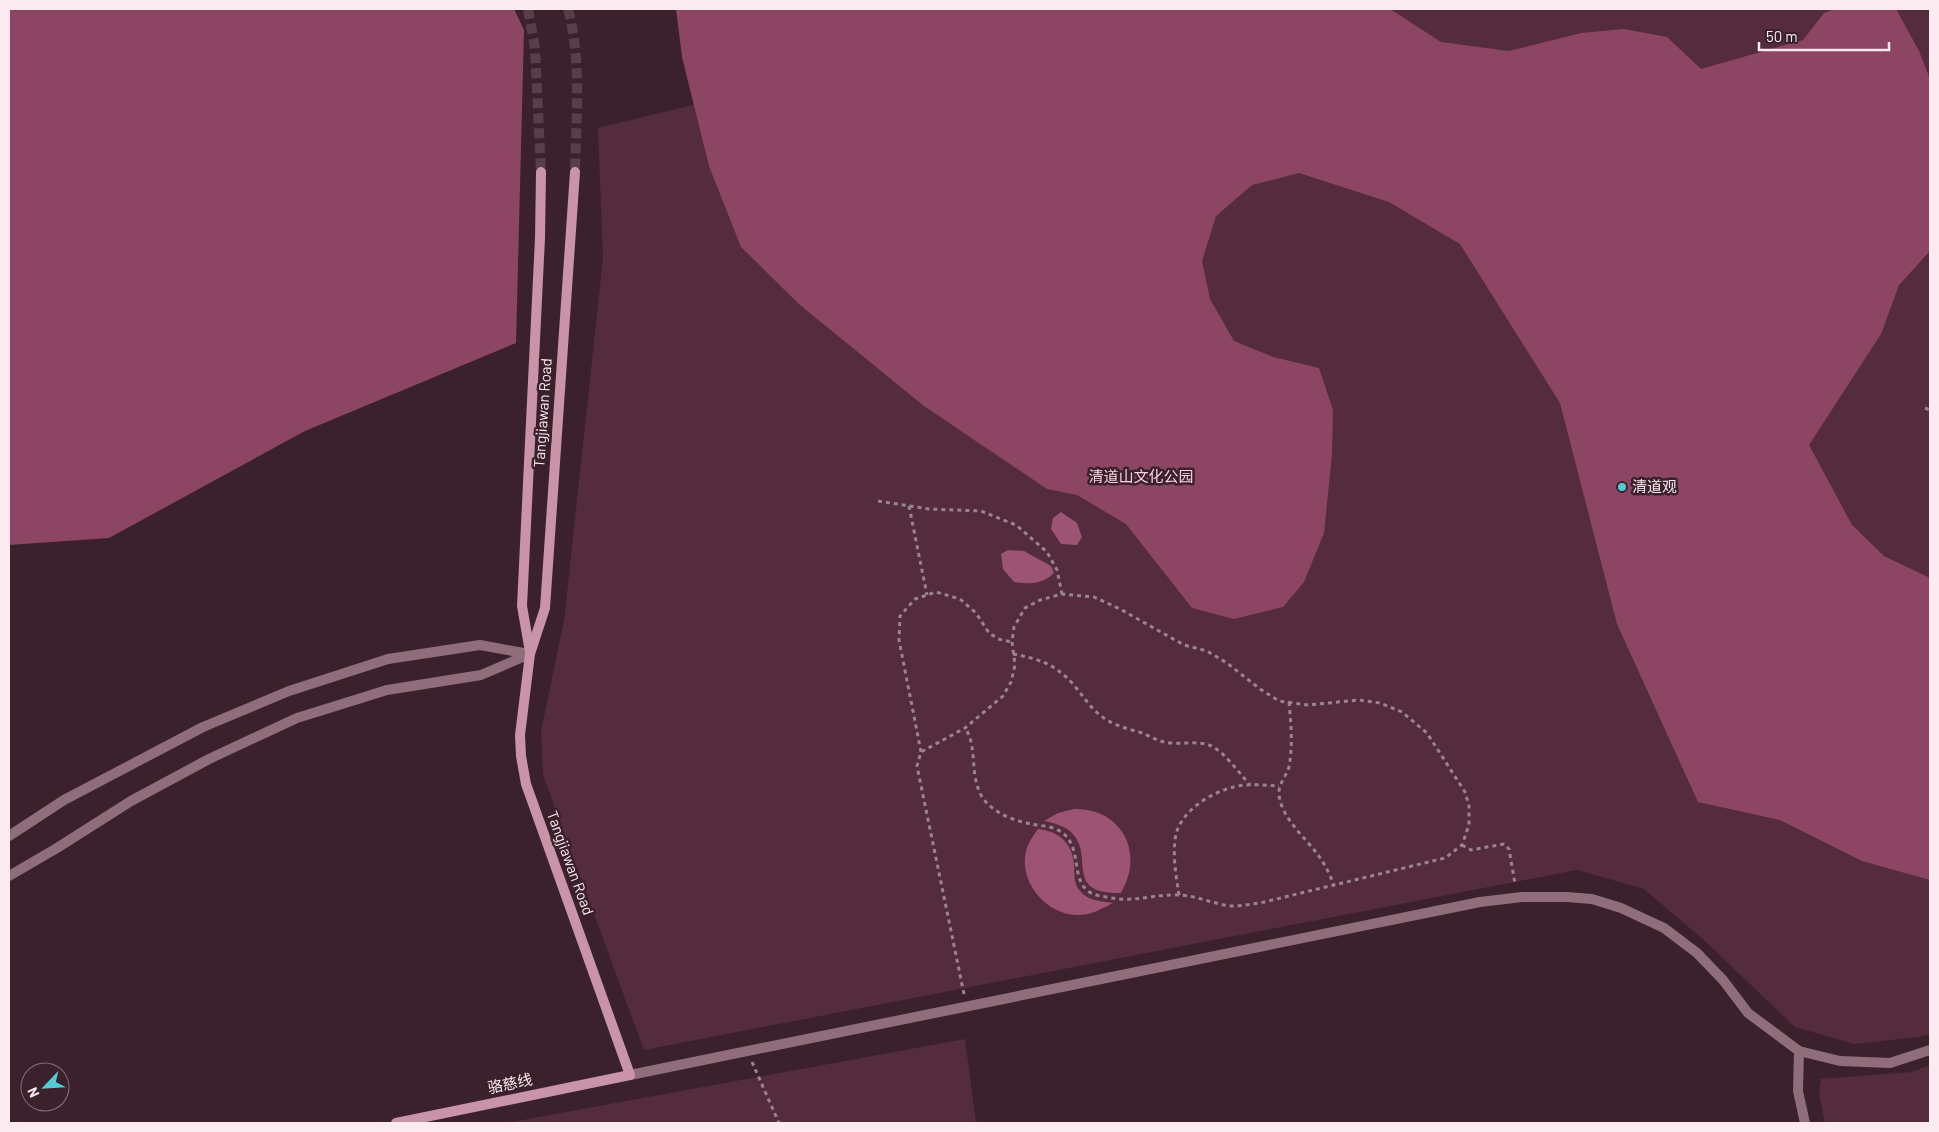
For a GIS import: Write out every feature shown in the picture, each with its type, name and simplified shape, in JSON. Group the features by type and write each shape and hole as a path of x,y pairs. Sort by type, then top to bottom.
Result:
{"main road":[{"name":"Tangjiawan Road","path":"530,654 522,606 540,238 541,172"},
{"name":"Tangjiawan Road","path":"575,172 545,608 530,654 520,735 521,756 526,784 630,1075"},
{"name":"骆慈线","path":"396,1123 630,1075"}],"street":[{"path":"9,836 64,800 186,736 289,690 388,659 480,645 530,654"},
{"path":"9,876 131,801 209,759 297,718 387,690 481,675 530,654"},
{"path":"630,1075 1480,902 1517,897 1592,899 1621,908 1664,928 1697,953 1723,980 1748,1013 1799,1051 1840,1061 1890,1063 1930,1050"},
{"path":"1799,1051 1798,1091 1805,1123"}],"path":[{"path":"1925,408 1930,410"},
{"path":"878,501 929,509 981,511 1016,525 1046,552 1057,570 1062,594"},
{"path":"909,506 927,595"},
{"path":"967,1006 917,766 921,752 899,640 900,616 915,599 936,592 960,599 976,613 989,633 998,639 1012,642"},
{"path":"921,752 965,728 1003,696 1011,682 1015,665 1012,642 1014,627 1025,608 1040,600 1062,594 1094,597 1120,609 1184,645 1207,651 1227,663 1279,701 1308,704 1359,700 1380,703 1402,712 1427,733 1464,792 1470,806 1470,825 1462,845 1445,858 1260,903 1233,906 1192,895 1131,900 1099,896 1089,892 1082,884 1075,851 1063,833 1048,826 1004,816 992,809 982,797 974,777 970,735 965,728"},
{"path":"1013,654 1038,658 1055,668 1073,684 1084,700 1104,718 1118,726 1141,733 1152,740 1169,743 1208,744 1217,749 1250,785"},
{"path":"1289,702 1291,753 1288,770 1279,786 1279,796 1285,813 1318,855 1334,885"},
{"path":"1179,895 1174,857 1176,832 1187,814 1206,799 1230,788 1250,785 1279,786"},
{"path":"1462,845 1472,850 1504,844 1509,849 1517,897"},
{"path":"747,1051 779,1123"}],"green space":[{"path":"9,9 514,9 524,30 516,343 305,431 109,538 9,545"},
{"path":"676,9 1390,9 1441,42 1509,51 1581,33 1624,29 1667,37 1701,69 1803,40 1824,13 1835,9 1896,9 1919,51 1930,79 1930,251 1899,285 1881,334 1809,445 1852,525 1884,556 1930,578 1930,880 1862,861 1780,820 1698,802 1617,624 1560,403 1460,244 1389,202 1299,173 1252,185 1216,216 1202,261 1210,299 1234,341 1273,357 1319,368 1333,410 1332,454 1324,533 1304,582 1283,607 1234,619 1192,608 1126,524 1077,495 1047,489 924,406 800,305 741,247 709,166 682,57"},
{"name":"清道山文化公园","path":"1086,9 1930,9 1930,1034 1854,1044 1795,1027 1705,941 1644,889 1577,870 644,1050 543,775 541,731 564,621 603,258 598,128"},
{"path":"965,1039 976,1123 507,1123"},
{"path":"1930,1065 1930,1123 1825,1123 1819,1093 1821,1079 1912,1072"}],"shaded area":[{"path":"1061,512 1077,523 1082,537 1077,545 1061,544 1051,529 1053,518"},
{"path":"1008,550 1024,551 1051,566 1054,573 1040,582 1014,582 1003,569 1001,554"},
{"path":"1074,809 1091,811 1105,816 1116,825 1124,836 1129,849 1131,863 1128,878 1121,893 1103,892 1092,887 1086,881 1081,853 1072,833 1063,827 1044,821 1058,813"},
{"path":"1038,829 1058,835 1067,844 1073,857 1076,885 1083,894 1095,900 1113,903 1100,910 1081,915 1056,910 1047,904 1032,888 1025,868 1028,845"}],"tunnel":[{"path":"528,9 535,48 541,172"},
{"path":"568,9 577,69 575,172"}],"place":[{"name":"清道观","path":"1622,487"}]}
